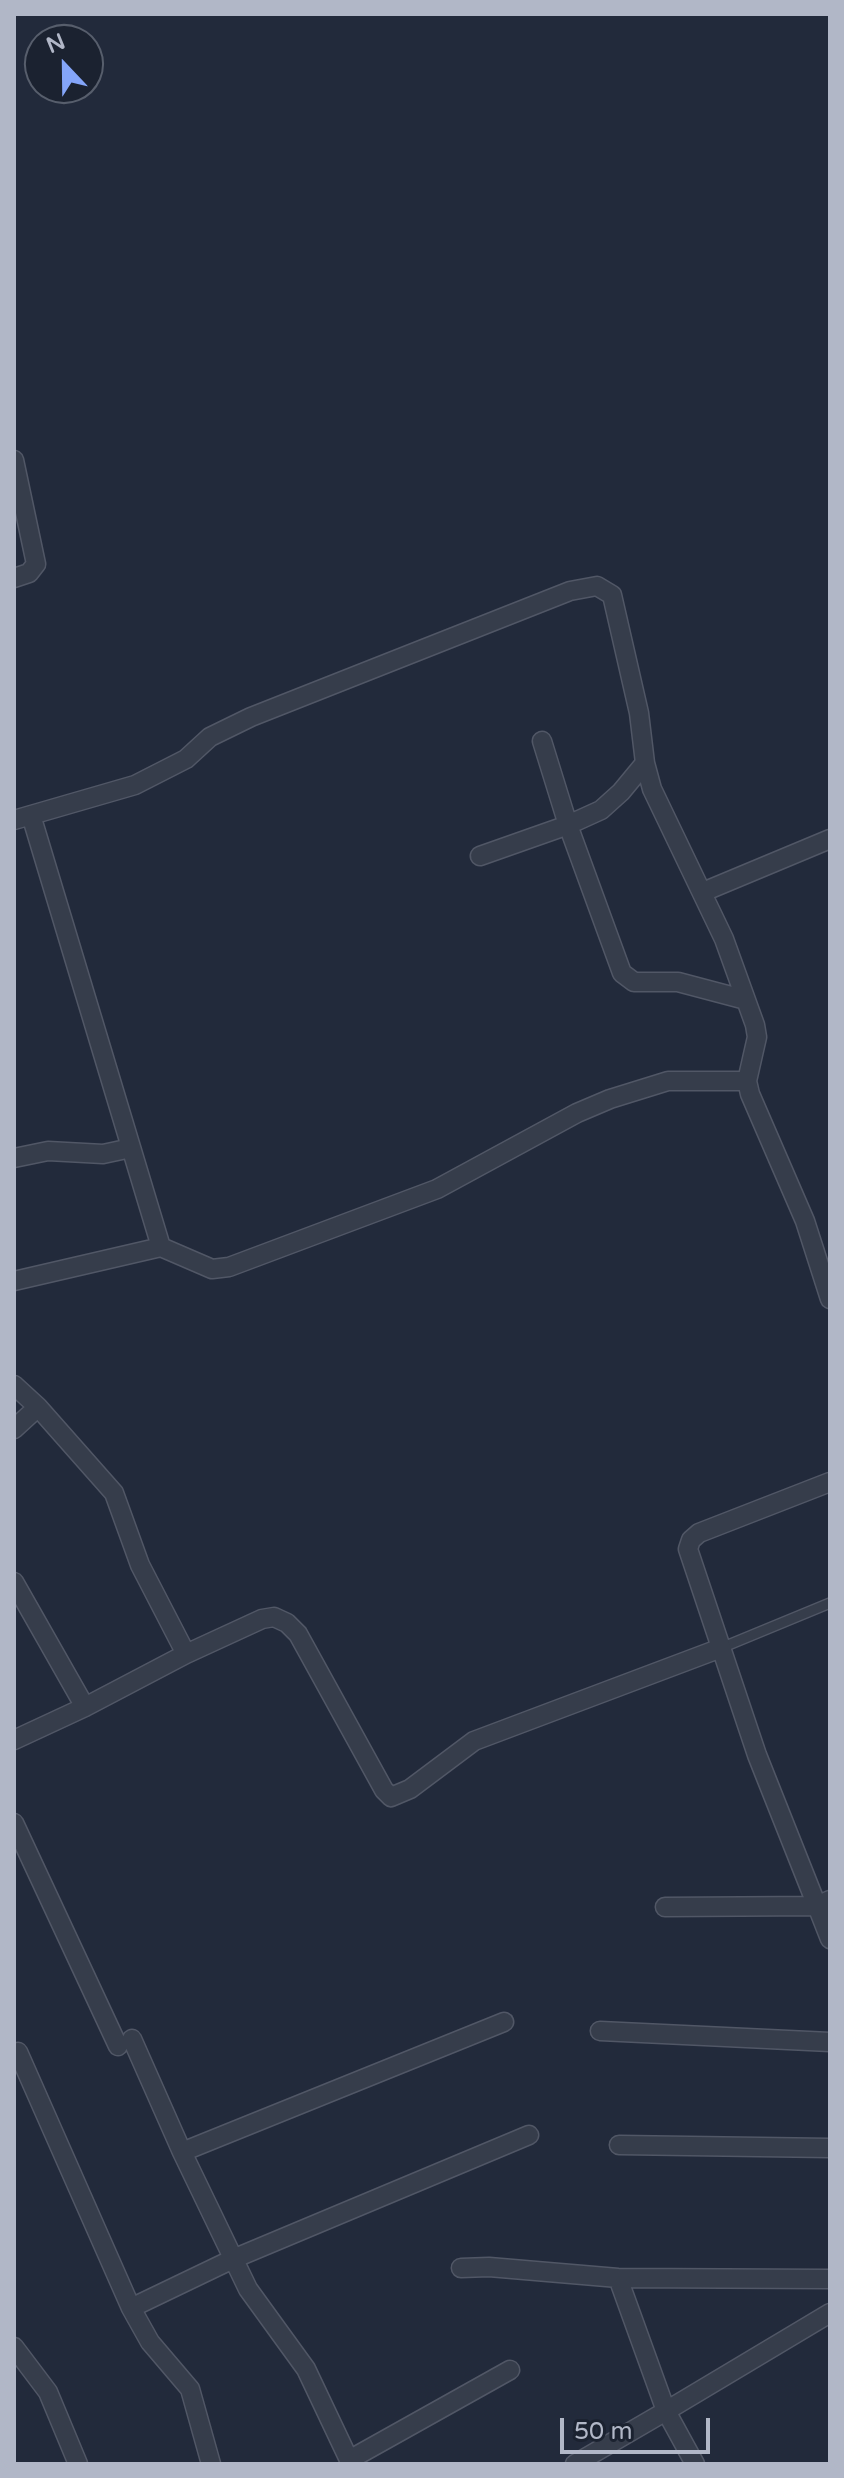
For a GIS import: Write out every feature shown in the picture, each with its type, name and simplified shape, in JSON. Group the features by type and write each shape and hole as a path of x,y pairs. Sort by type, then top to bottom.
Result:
{"street":[{"path":"14,460 36,564 29,573 14,578"},
{"path":"161,1247 23,817 135,785 186,759 210,737 251,717 570,591 597,586 612,595 639,713 645,763 652,789 724,939 746,1000 757,1037 747,1081 805,1221 830,1299"},
{"path":"542,741 568,825 622,973 634,982 689,984 746,1000"},
{"path":"480,856 601,810 645,763"},
{"path":"703,892 830,839"},
{"path":"14,1281 161,1247 212,1269 229,1267 437,1189 577,1113 610,1099 668,1081 747,1081"},
{"path":"14,1158 48,1151 103,1154 131,1148"},
{"path":"14,1385 38,1407 114,1493 140,1565 186,1654"},
{"path":"14,1429 38,1407"},
{"path":"830,1482 699,1533 691,1540 688,1549 761,1764 823,1903 830,1939"},
{"path":"14,1582 85,1707"},
{"path":"14,1740 186,1654 262,1619 274,1617 287,1623 298,1634 384,1790 391,1797 410,1789 474,1741 721,1648"},
{"path":"14,1823 241,2274 306,2369 350,2462 510,2370"},
{"path":"665,1907 823,1903"},
{"path":"182,2152 504,2022"},
{"path":"600,2031 830,2042"},
{"path":"15,2050 135,2316 150,2342 190,2389 211,2464"},
{"path":"135,2316 241,2274 529,2135"},
{"path":"619,2145 830,2148"},
{"path":"461,2268 489,2267 618,2278 830,2279"},
{"path":"618,2278 666,2411 695,2464"},
{"path":"575,2464 830,2313"},
{"path":"14,2347 48,2392 78,2464"}],"lane":[{"path":"721,1648 830,1603"}]}
